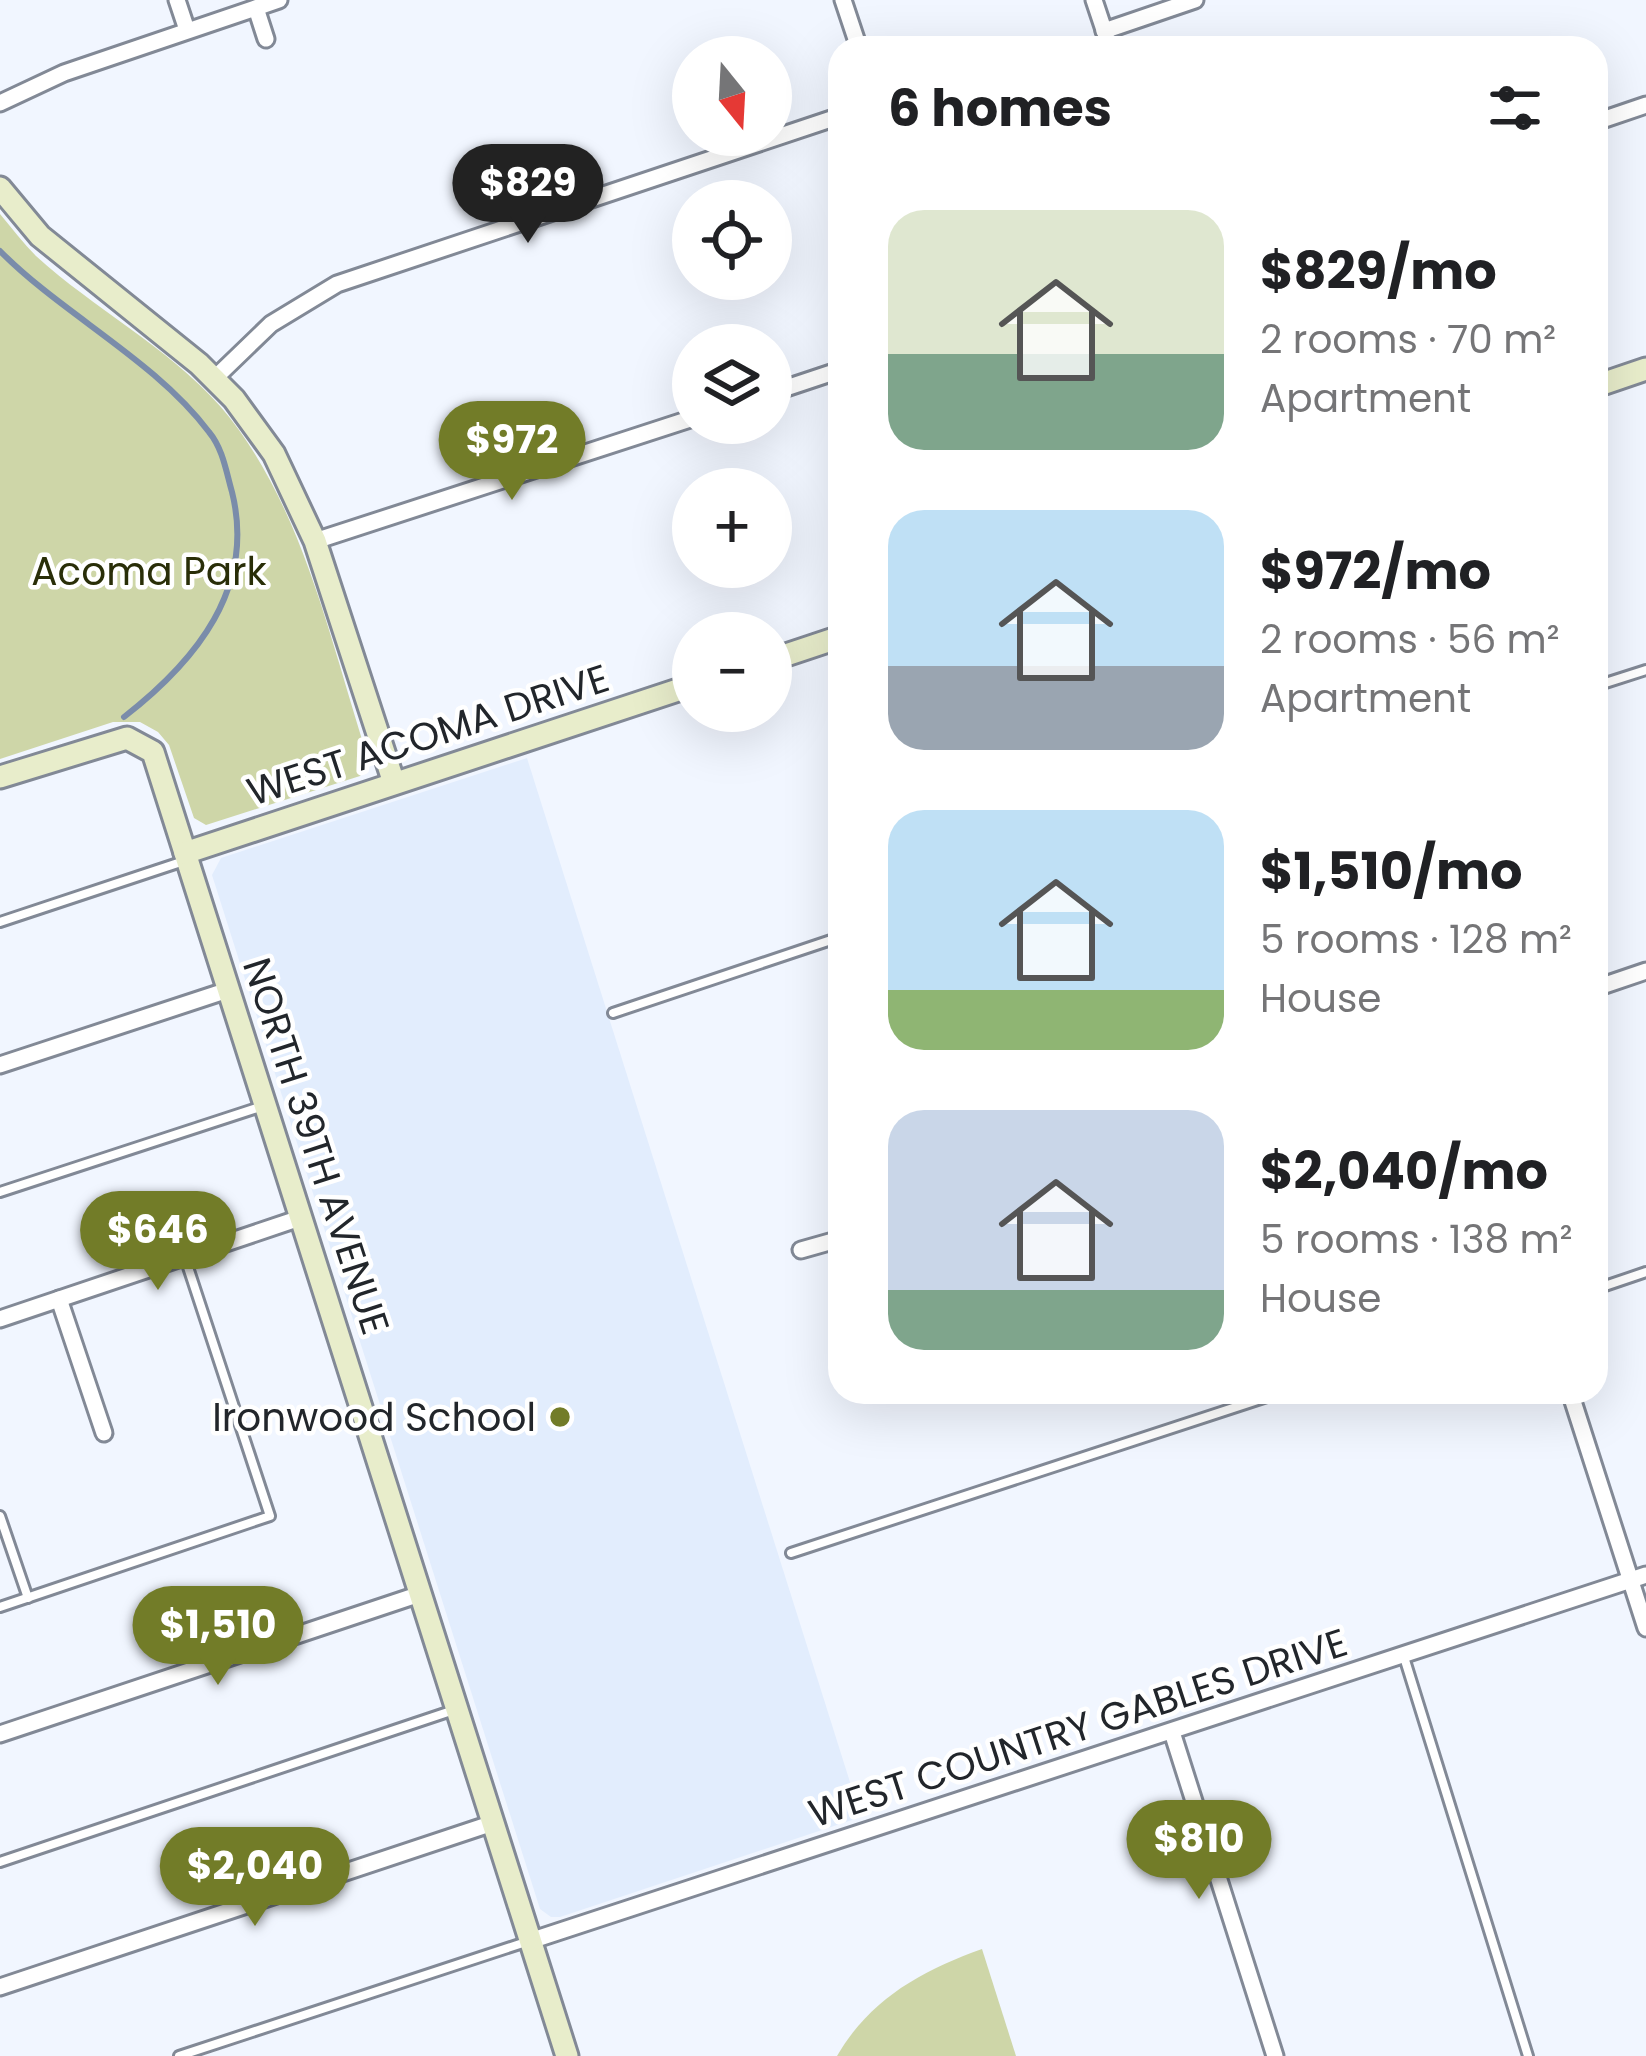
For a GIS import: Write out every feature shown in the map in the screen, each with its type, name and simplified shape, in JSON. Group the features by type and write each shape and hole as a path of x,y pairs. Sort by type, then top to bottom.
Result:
{"street":[{"path":"177,0 187,30"},
{"path":"0,103 64,73 279,0"},
{"path":"843,0 855,36"},
{"path":"1094,0 1106,36"},
{"path":"1104,31 1195,0"},
{"path":"256,8 266,39"},
{"path":"1608,118 1646,105"},
{"path":"214,379 271,324 338,284 828,120"},
{"path":"0,188 40,236 214,379 274,454 315,541 394,783"},
{"path":"1608,382 1646,369"},
{"path":"792,386 828,374"},
{"path":"315,541 672,425"},
{"path":"792,653 828,641"},
{"name":"WEST ACOMA DRIVE","path":"186,856 672,692"},
{"name":"NORTH 39TH AVENUE","path":"0,777 128,738 153,752 567,2056"},
{"path":"1608,984 1646,971"},
{"path":"0,1065 228,990"},
{"path":"0,1319 300,1218"},
{"path":"801,1250 828,1242"},
{"path":"59,1299 104,1432"},
{"path":"1574,1404 1639,1578 1646,1628"},
{"name":"WEST COUNTRY GABLES DRIVE","path":"530,1941 1639,1578"},
{"path":"0,1734 420,1594"},
{"path":"1172,1732 1275,2056"},
{"path":"0,1987 493,1823"}],"lane":[{"path":"1608,682 1646,670"},
{"path":"0,922 186,856"},
{"path":"613,1013 828,941"},
{"path":"0,1192 264,1105"},
{"path":"0,1607 270,1516 185,1257"},
{"path":"1608,1285 1646,1272"},
{"path":"791,1553 1245,1404"},
{"path":"0,1516 28,1598"},
{"path":"1403,1656 1528,2056"},
{"path":"0,1862 458,1709"},
{"path":"178,2056 530,1941"}],"shaded area":[{"name":"Ironwood School","path":"527,758 861,1817 560,1917 540,1909 212,875 221,858"}],"green space":[{"name":"Acoma Park","path":"0,214 58,275 199,385 248,444 293,528 326,620 368,758 360,776 206,825 194,818 169,745 140,722 113,722 0,759"},
{"path":"982,1949 1016,2056 837,2056 865,2018 899,1989"}],"waterway":[{"path":"0,251 187,406 218,446 226,468 237,527 227,591 196,647 124,717"}],"place":[{"name":"Ironwood School","path":"560,1417"}]}
